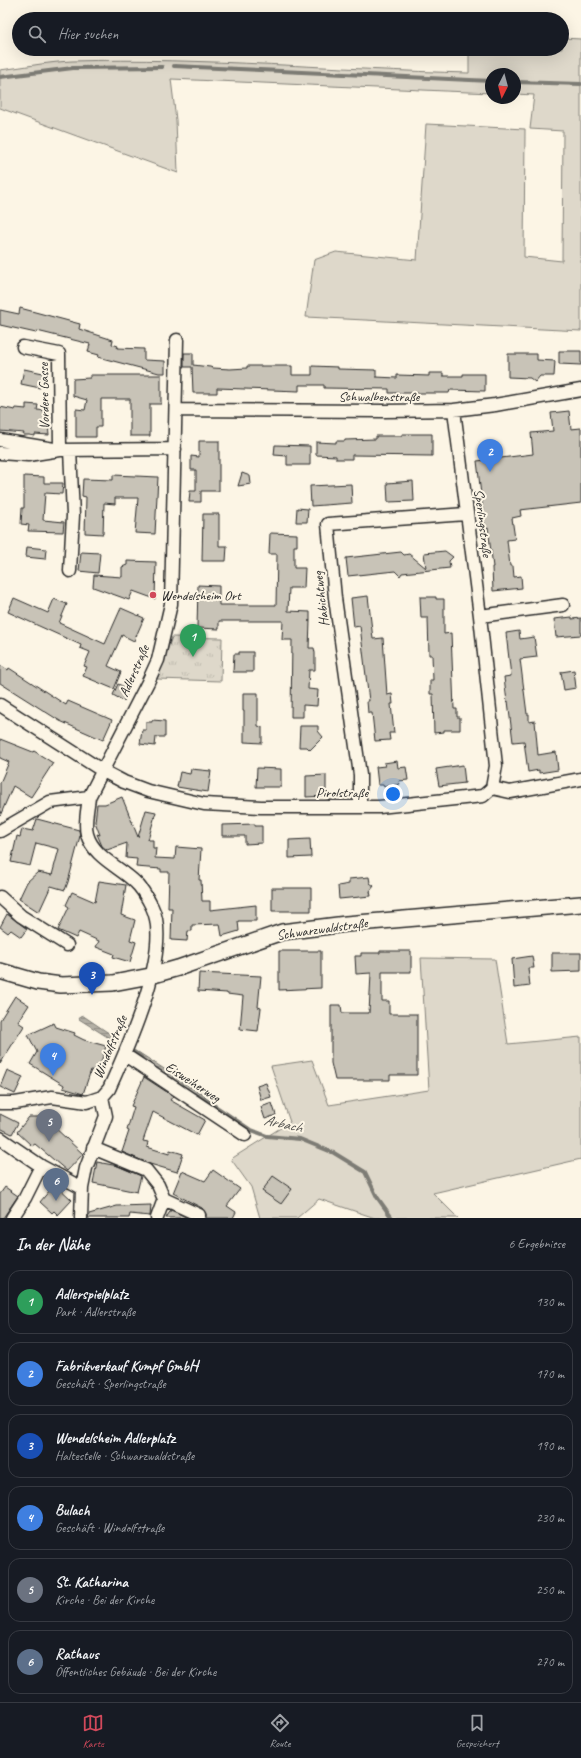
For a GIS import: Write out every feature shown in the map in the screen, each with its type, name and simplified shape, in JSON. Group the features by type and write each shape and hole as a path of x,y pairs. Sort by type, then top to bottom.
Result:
{"street":[{"name":"Adlerstraße","path":"150,976 157,949 156,922 153,908 137,883 99,854 87,834 89,797 158,660 166,631 171,604 177,340"},
{"name":"Vordere Gasse","path":"23,347 59,354 65,450 73,515 70,571"},
{"name":"Schwalbenstraße","path":"176,410 454,410 495,405 581,390"},
{"name":"Sperlingstraße","path":"454,410 480,616 496,766 492,788"},
{"name":"Vordere Gasse","path":"0,440 65,450"},
{"name":"Vordere Gasse","path":"0,453 28,455 65,450 175,449"},
{"name":"Habichtweg","path":"360,807 360,775 335,598 328,524 466,514"},
{"path":"480,616 563,605"},
{"name":"Pirolstraße","path":"0,705 103,771 124,782 148,790 204,804 261,807 360,807 483,796 492,788"},
{"path":"492,788 510,792 581,779"},
{"path":"0,831 50,802 89,797"},
{"path":"0,897 21,916 68,946"},
{"name":"Schwarzwaldstraße","path":"0,971 38,982 61,985 113,983 150,976 282,932 346,924 581,904"},
{"name":"Windolfstraße","path":"0,1103 15,1103 52,1097 87,1102 102,1097 109,1089 125,1055 140,1017 150,976"},
{"name":"Eisweiherweg","path":"125,1055 245,1135"},
{"path":"81,1218 82,1188 86,1168 106,1116 102,1097"},
{"path":"0,1138 41,1166 82,1188"},
{"path":"93,1148 146,1170 158,1185 164,1199 199,1215"},
{"path":"12,1218 25,1198 41,1166"},
{"path":"157,1218 164,1199"}],"green space":[{"path":"569,38 581,39 581,331 306,317 314,260 336,252 417,260 426,124 525,129 524,257 562,261 563,131 530,129 534,95 521,94 521,68 485,68 485,93 171,79 176,120 178,173 0,108 0,70 45,63 122,60 221,62 469,73 469,56 569,56"},
{"path":"172,637 222,638 221,681 157,679"},
{"path":"421,958 495,959 508,1044 581,1037 581,1159 433,1193 458,1218 375,1218 319,1199 297,1218 260,1218 251,1187 231,1159 290,1122 271,1066 312,1060 329,1105 429,1090"}],"shaded area":[{"path":"82,1015 119,1040 117,1043 79,1019"},
{"path":"138,1052 206,1096 203,1100 136,1056"}],"building":[{"path":"20,308 80,324 79,329 113,340 112,344 118,346 117,348 144,349 144,360 165,361 165,373 159,373 98,357 99,355 88,352 90,344 37,331 36,333 0,325 0,310 19,314"},
{"path":"559,351 581,351 581,365 559,364"},
{"path":"184,353 193,353 193,365 230,369 247,368 247,366 292,366 292,375 312,375 312,366 338,367 338,369 376,370 376,377 397,378 397,375 429,376 429,373 443,373 443,376 485,374 485,391 450,390 449,393 389,393 389,389 324,388 324,385 299,385 299,391 217,388 217,393 193,393 192,367 184,367"},
{"path":"508,354 537,354 537,360 555,361 554,376 540,376 535,382 530,378 508,377"},
{"path":"24,369 43,373 40,388 21,384"},
{"path":"90,375 161,375 161,404 150,404 150,436 130,436 130,399 101,399 101,427 96,427 96,437 76,437 76,409 85,410 87,400 73,396 73,379 90,378"},
{"path":"26,404 38,405 37,410 47,411 49,435 35,434 35,436 23,435 24,433 0,431 0,407 15,410 16,408 26,409"},
{"path":"569,411 571,429 581,428 581,503 520,510 521,516 512,518 515,539 507,540 510,566 513,566 514,577 521,576 522,588 493,591 493,567 488,528 485,528 477,461 533,454 531,433 553,431 551,413"},
{"path":"402,434 432,434 432,456 352,455 352,459 336,459 336,456 316,455 316,442 336,443 336,441 345,440 376,439 376,436 402,436"},
{"path":"199,441 219,441 219,491 201,491 201,502 189,502 190,491 196,491 196,470 191,470 191,456 199,457"},
{"path":"275,445 310,446 310,465 287,465 287,456 274,455"},
{"path":"242,473 250,476 251,484 238,486"},
{"path":"113,475 158,477 155,534 135,533 138,498 115,498 115,504 104,503 103,534 85,533 86,497 82,496 83,479 113,480"},
{"path":"24,476 44,477 44,483 63,483 62,494 45,493 43,520 64,522 63,532 28,531 29,525 21,524 22,508 24,508"},
{"path":"413,481 414,501 388,502 387,483"},
{"path":"351,484 352,503 311,506 310,486"},
{"path":"297,508 308,509 307,522 296,522"},
{"path":"203,514 219,514 219,546 227,546 226,561 202,561"},
{"path":"270,533 297,534 297,546 294,546 294,568 305,568 304,588 289,588 288,611 310,612 309,648 314,648 315,670 309,670 308,689 318,690 317,706 303,705 303,717 291,717 292,640 282,640 283,621 219,621 219,629 197,628 198,585 219,586 219,605 276,605 277,554 269,554"},
{"path":"27,547 46,549 45,559 26,557"},
{"path":"445,551 453,557 449,561 450,568 402,573 400,576 395,571 348,576 346,558 401,552 404,555 409,554 426,568 424,553"},
{"path":"81,552 100,553 98,573 79,571"},
{"path":"127,561 156,562 155,599 133,591 129,600 93,587 94,575 122,577 122,567 127,565"},
{"path":"368,596 373,639 383,638 387,695 392,694 393,704 391,704 394,733 389,733 390,740 375,741 372,713 368,713 367,701 369,701 360,626 354,627 351,598"},
{"path":"420,597 436,597 436,599 444,599 444,634 451,633 454,709 457,709 457,717 460,717 460,730 444,730 444,732 434,733 433,694 430,694 430,680 433,680 432,655 429,655 428,618 421,618"},
{"path":"14,598 48,613 54,599 67,604 59,623 105,644 121,608 144,618 134,641 122,635 108,666 121,672 114,689 83,676 87,667 84,666 90,652 80,648 81,645 8,612"},
{"path":"572,617 572,619 581,618 581,635 556,637 554,619"},
{"path":"519,631 520,639 534,637 537,657 520,659 527,714 529,714 529,722 535,721 538,755 556,752 558,770 539,773 539,770 528,772 524,741 513,742 504,677 511,676 506,633"},
{"path":"239,652 253,652 253,672 233,672 234,654 239,654"},
{"path":"0,665 8,670 9,668 66,705 68,701 112,720 103,740 60,721 0,683"},
{"path":"574,670 576,688 564,690 561,672"},
{"path":"118,684 129,689 124,701 113,695"},
{"path":"243,693 258,693 258,726 262,727 262,743 244,742"},
{"path":"152,720 165,721 165,737 156,737 155,746 140,744 142,730 146,730 146,722 152,722"},
{"path":"300,726 318,726 318,731 323,737 310,750 307,747 299,747"},
{"path":"0,739 33,752 34,751 53,763 31,797 13,786 0,816 0,783 9,762 0,758"},
{"path":"397,761 398,768 406,767 408,780 399,781 400,784 384,787 383,785 378,785 376,767 385,766 384,763"},
{"path":"463,765 465,783 439,786 436,769"},
{"path":"257,768 281,769 281,787 256,787"},
{"path":"191,769 211,771 208,792 177,787 180,772 190,774"},
{"path":"326,775 326,796 306,797 306,776"},
{"path":"122,797 138,837 146,810 156,812 148,840 153,840 153,848 156,848 155,858 175,859 176,847 201,849 199,880 201,880 202,901 210,901 210,910 256,905 256,921 238,921 239,931 222,936 220,924 192,925 192,931 188,931 187,941 171,940 172,908 168,908 169,872 161,872 161,869 136,867 137,859 126,858 127,843 107,850 102,846 97,834 100,835 95,822 97,804 105,804"},
{"path":"37,819 79,830 80,836 65,890 51,886 39,912 19,899 27,882 38,872 52,875 59,849 36,843 30,866 11,862 17,836 20,837 22,829 33,831"},
{"path":"255,824 255,826 262,826 262,843 245,844 245,836 222,836 222,825"},
{"path":"310,839 311,857 289,858 289,840"},
{"path":"369,877 370,883 374,886 370,891 371,896 339,899 338,886 349,884 349,879"},
{"path":"99,881 126,885 121,915 135,920 130,940 136,942 130,962 113,957 114,954 96,947 99,941 79,932 76,938 58,930 69,907 66,905 72,892 95,902"},
{"path":"272,888 311,888 311,911 272,911"},
{"path":"7,914 27,929 21,937 11,930 8,933 0,927"},
{"path":"279,951 321,951 321,988 279,990"},
{"path":"380,951 411,951 411,972 382,972 382,1001 389,1001 389,1014 417,1014 417,1075 390,1075 390,1080 335,1080 331,1063 331,1005 341,1005 342,1013 369,1013 371,973 356,974 355,956 361,956 361,953 380,953"},
{"path":"552,953 581,953 581,971 552,972"},
{"path":"532,956 534,968 528,968 530,986 514,988 512,959"},
{"path":"199,973 261,976 258,1007 261,1008 258,1031 240,1029 243,996 227,993 198,991"},
{"path":"15,996 29,1005 18,1022 24,1026 0,1064 0,1020"},
{"path":"54,1023 56,1027 75,1033 74,1035 84,1040 106,1046 98,1072 91,1070 83,1094 63,1088 64,1085 30,1064 37,1052 28,1035"},
{"path":"7,1070 23,1077 15,1094 0,1087"},
{"path":"144,1077 173,1096 170,1100 205,1120 197,1135 153,1112 143,1141 148,1142 147,1147 169,1154 170,1150 183,1154 177,1172 150,1164 122,1152 129,1131 127,1130 134,1107 131,1106"},
{"path":"266,1083 271,1097 261,1100 257,1086"},
{"path":"272,1103 276,1115 265,1119 261,1107"},
{"path":"0,1114 18,1123 12,1134 0,1128"},
{"path":"46,1114 55,1122 52,1125 83,1154 67,1171 35,1144 32,1146 17,1132 29,1117 43,1117"},
{"path":"97,1162 118,1166 141,1176 137,1192 93,1183"},
{"path":"213,1170 240,1189 227,1206 236,1212 233,1218 206,1218 206,1214 202,1208 173,1193 182,1171 205,1181"},
{"path":"273,1176 292,1189 281,1204 262,1191"},
{"path":"55,1184 72,1200 58,1215 54,1211 52,1213 40,1202"},
{"path":"5,1187 18,1196 3,1218 0,1218 0,1194"},
{"path":"151,1205 150,1216 130,1214 129,1218 88,1218 89,1214 117,1206"},
{"path":"171,1210 188,1218 166,1218"}],"waterway":[{"path":"174,66 485,81"},
{"path":"0,77 73,68 162,67"},
{"path":"521,82 581,84"},
{"name":"Arbach","path":"134,1052 141,1057"},
{"name":"Arbach","path":"200,1096 249,1129 267,1136 300,1139 334,1153 365,1172 377,1197 392,1218"}],"place":[{"name":"Fabrikverkauf Kumpf GmbH","path":"490,472"},
{"name":"Wendelsheim Ort","path":"153,595"},
{"name":"Adlerspielplatz","path":"193,657"},
{"name":"Wendelsheim Adlerplatz","path":"92,995"},
{"name":"Bulach","path":"53,1076"},
{"name":"St. Katharina","path":"49,1142"},
{"name":"Rathaus","path":"56,1201"}]}
